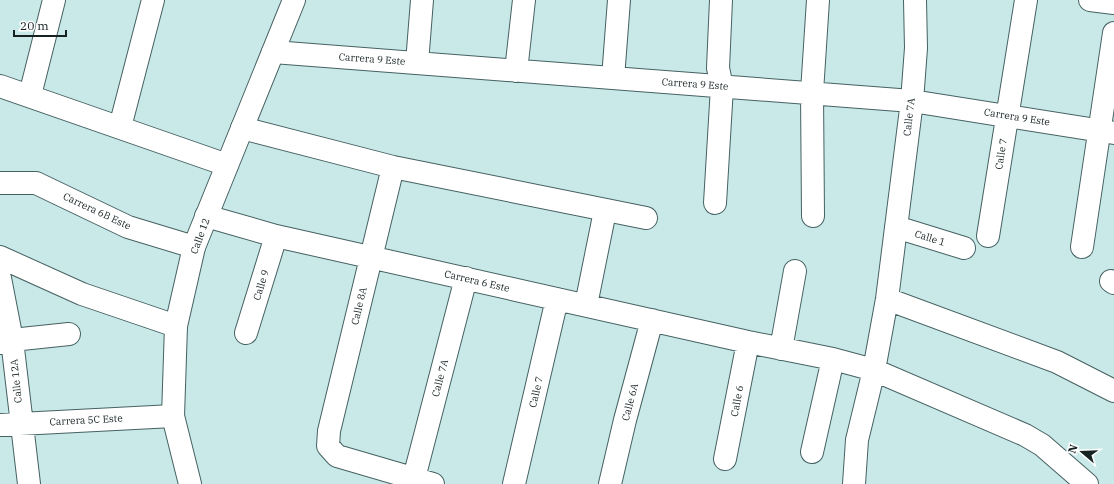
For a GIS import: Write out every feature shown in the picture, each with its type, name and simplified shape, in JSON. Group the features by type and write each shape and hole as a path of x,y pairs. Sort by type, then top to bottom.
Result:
{"street":[{"path":"30,95 54,0"},
{"path":"120,127 153,0"},
{"name":"Calle 12","path":"190,484 173,416 176,326 194,247 294,0"},
{"path":"417,63 422,0"},
{"path":"516,71 524,0"},
{"path":"613,78 619,0"},
{"path":"716,203 722,87 718,68 721,0"},
{"path":"813,216 812,92 818,0"},
{"name":"Calle 7A","path":"854,484 857,440 874,370 887,299 896,230 912,101 916,48 915,0"},
{"name":"Calle 7","path":"988,236 1026,0"},
{"path":"1090,0 1114,3"},
{"path":"1082,247 1107,131 1114,33"},
{"name":"Carrera 9 Este","path":"273,52 722,87 812,92 912,101 1107,131"},
{"path":"0,86 30,95 227,165"},
{"path":"242,128 393,167 605,211 646,218"},
{"name":"Calle 8A","path":"393,167 330,432 328,446 337,456 424,481"},
{"name":"Carrera 6B Este","path":"0,183 36,183 128,227 194,247"},
{"path":"586,305 605,211"},
{"name":"Carrera 6 Este","path":"206,216 276,236 748,342 834,359 874,370 1025,435 1042,445 1087,484"},
{"name":"Calle 1","path":"896,230 964,248"},
{"name":"Calle 9","path":"246,334 276,236"},
{"path":"0,256 82,294 176,326"},
{"path":"781,349 795,271"},
{"name":"Calle 12A","path":"0,278 6,341 10,424 29,484"},
{"name":"Calle 7A","path":"424,481 466,278"},
{"name":"Calle 7","path":"514,484 558,299"},
{"path":"887,299 1057,362 1114,391"},
{"name":"Calle 6A","path":"610,484 625,420 652,320"},
{"path":"6,341 69,334"},
{"name":"Calle 6","path":"725,459 748,342"},
{"path":"812,452 834,359"},
{"name":"Carrera 5C Este","path":"10,424 173,416"}]}
